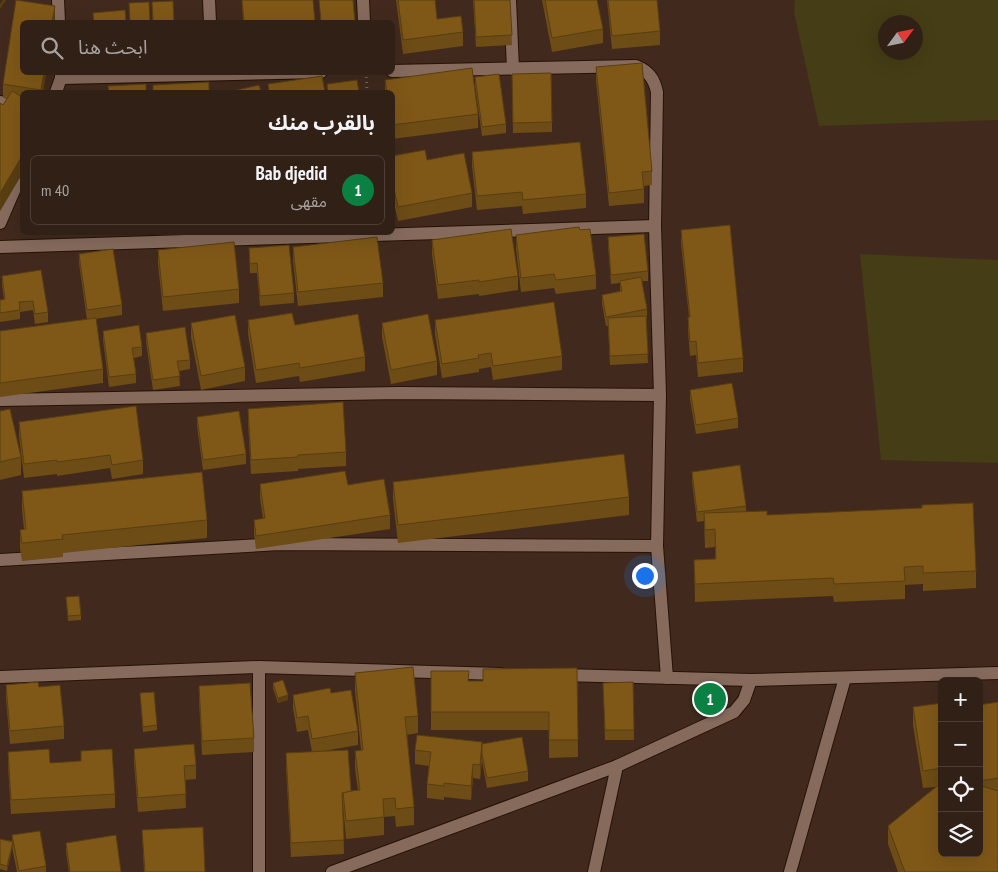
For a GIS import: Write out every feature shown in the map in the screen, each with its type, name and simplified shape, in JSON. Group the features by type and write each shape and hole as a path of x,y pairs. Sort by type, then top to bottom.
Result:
{"street":[{"path":"58,0 59,20"},
{"path":"209,0 210,20"},
{"path":"363,0 364,20"},
{"path":"510,0 513,69"},
{"path":"395,71 636,66 654,80 657,92 655,226 660,395 657,546 667,678"},
{"path":"57,90 61,75"},
{"path":"0,102 20,107"},
{"path":"0,223 20,177"},
{"path":"395,234 655,226"},
{"path":"0,247 374,235"},
{"path":"0,400 399,393 660,395"},
{"path":"0,560 280,544 657,546"},
{"path":"259,667 259,872"},
{"path":"0,677 259,667 508,674"},
{"path":"547,675 750,680 998,673"},
{"path":"790,872 845,678"},
{"path":"332,872 618,766 734,712 744,700 750,680"},
{"path":"594,872 618,766"}],"path":[{"path":"366,75 367,90"}],"shaded area":[{"path":"795,0 998,0 998,120 819,126 794,12"},
{"path":"860,254 998,260 998,463 881,460"}],"building":[{"path":"16,0 55,6 52,20 20,20 20,75 44,75 41,90 3,84"},
{"path":"242,0 313,0 315,20 244,20"},
{"path":"319,0 353,0 355,20 321,20"},
{"path":"398,0 435,0 437,19 461,16 463,32 403,40"},
{"path":"474,0 510,0 512,35 476,37"},
{"path":"545,0 597,0 603,29 552,38"},
{"path":"608,0 657,0 660,31 612,36"},
{"path":"173,1 174,20 153,20 152,2"},
{"path":"149,2 150,20 130,20 129,3"},
{"path":"125,10 126,20 94,20 93,13"},
{"path":"642,63 652,171 642,172 644,189 609,193 596,67"},
{"path":"472,68 478,114 395,125 395,90 387,90 385,80"},
{"path":"551,73 552,122 513,123 512,74"},
{"path":"499,74 506,124 482,127 475,77"},
{"path":"322,76 325,90 269,90 268,84"},
{"path":"357,80 359,90 328,90 327,84"},
{"path":"209,82 209,90 153,90 153,85"},
{"path":"146,84 146,90 109,90 108,86"},
{"path":"259,85 260,90 237,90"},
{"path":"12,91 20,96 20,159 0,193 0,103 3,105"},
{"path":"580,142 586,194 523,200 522,192 477,196 472,152"},
{"path":"425,150 427,160 464,153 472,193 398,207 395,194 395,155"},
{"path":"730,225 743,358 698,363 696,341 690,342 688,317 690,317 681,230"},
{"path":"579,227 580,230 590,229 596,275 556,280 554,274 521,278 516,235"},
{"path":"511,229 518,276 479,282 479,280 438,285 432,240"},
{"path":"644,234 648,271 611,275 608,237"},
{"path":"377,237 383,283 298,292 293,247"},
{"path":"234,242 239,289 163,297 158,250"},
{"path":"289,245 294,293 260,296 257,263 250,264 249,248"},
{"path":"113,249 122,305 87,310 79,254"},
{"path":"41,270 48,312 35,314 33,301 19,302 20,310 0,313 0,300 5,299 2,276"},
{"path":"641,277 647,309 606,317 602,295 622,291 620,281"},
{"path":"554,302 562,356 493,366 491,353 478,355 479,358 442,364 435,320"},
{"path":"292,313 295,325 358,314 365,357 300,368 299,363 256,370 248,320"},
{"path":"428,314 437,361 391,370 382,323"},
{"path":"235,315 245,367 201,376 191,323"},
{"path":"646,316 648,354 610,356 608,318"},
{"path":"96,318 103,369 0,383 0,331"},
{"path":"139,325 142,347 132,348 136,374 109,377 103,331"},
{"path":"185,327 190,360 177,361 180,376 153,380 146,333"},
{"path":"732,383 738,418 696,425 690,390"},
{"path":"343,402 346,452 251,460 248,409"},
{"path":"136,406 143,460 112,465 110,455 24,464 19,422"},
{"path":"10,409 21,457 0,462 0,411"},
{"path":"239,411 246,454 203,460 197,417"},
{"path":"624,454 629,497 398,525 393,482"},
{"path":"740,465 746,506 697,512 692,472"},
{"path":"345,471 348,485 384,479 390,515 256,536 254,520 265,518 260,484"},
{"path":"202,472 207,520 62,535 63,539 22,543 20,530 26,529 22,491"},
{"path":"973,503 976,571 923,573 923,566 904,567 905,581 834,584 833,578 695,584 694,560 716,559 715,529 705,530 704,513 767,511 767,515 922,508 922,505"},
{"path":"79,596 81,615 68,616 66,597"},
{"path":"413,667 418,716 405,717 414,807 396,809 395,798 383,799 384,817 346,821 343,792 360,790 355,751 363,750 355,673"},
{"path":"577,668 578,740 549,740 549,712 431,712 431,671 469,671 468,681 483,681 483,669"},
{"path":"283,680 288,695 278,698 273,683"},
{"path":"38,682 39,687 60,685 64,726 10,731 6,685"},
{"path":"633,682 634,730 605,730 603,683"},
{"path":"250,683 254,738 202,741 199,686"},
{"path":"330,688 331,693 351,690 358,731 312,739 308,716 297,718 293,695"},
{"path":"154,692 157,725 143,727 140,693"},
{"path":"998,702 998,778 983,780 983,722 983,704"},
{"path":"938,704 938,769 923,771 913,707"},
{"path":"417,735 482,742 480,765 473,764 471,786 444,783 444,786 427,784 431,752 415,750"},
{"path":"522,737 528,771 487,778 482,744"},
{"path":"194,744 196,765 184,766 186,794 138,798 134,749"},
{"path":"49,749 50,763 81,761 81,751 112,749 115,794 11,800 8,752"},
{"path":"348,750 351,791 342,793 344,840 291,843 286,753"},
{"path":"938,785 938,857 983,857 983,786 998,791 998,872 905,872 888,826"},
{"path":"203,827 205,872 145,872 142,830"},
{"path":"40,831 46,866 19,871 12,835"},
{"path":"116,835 121,872 70,872 66,843"},
{"path":"0,839 13,842 7,866 0,864"}],"place":[{"name":"Bab djedid","path":"710,699"}]}
